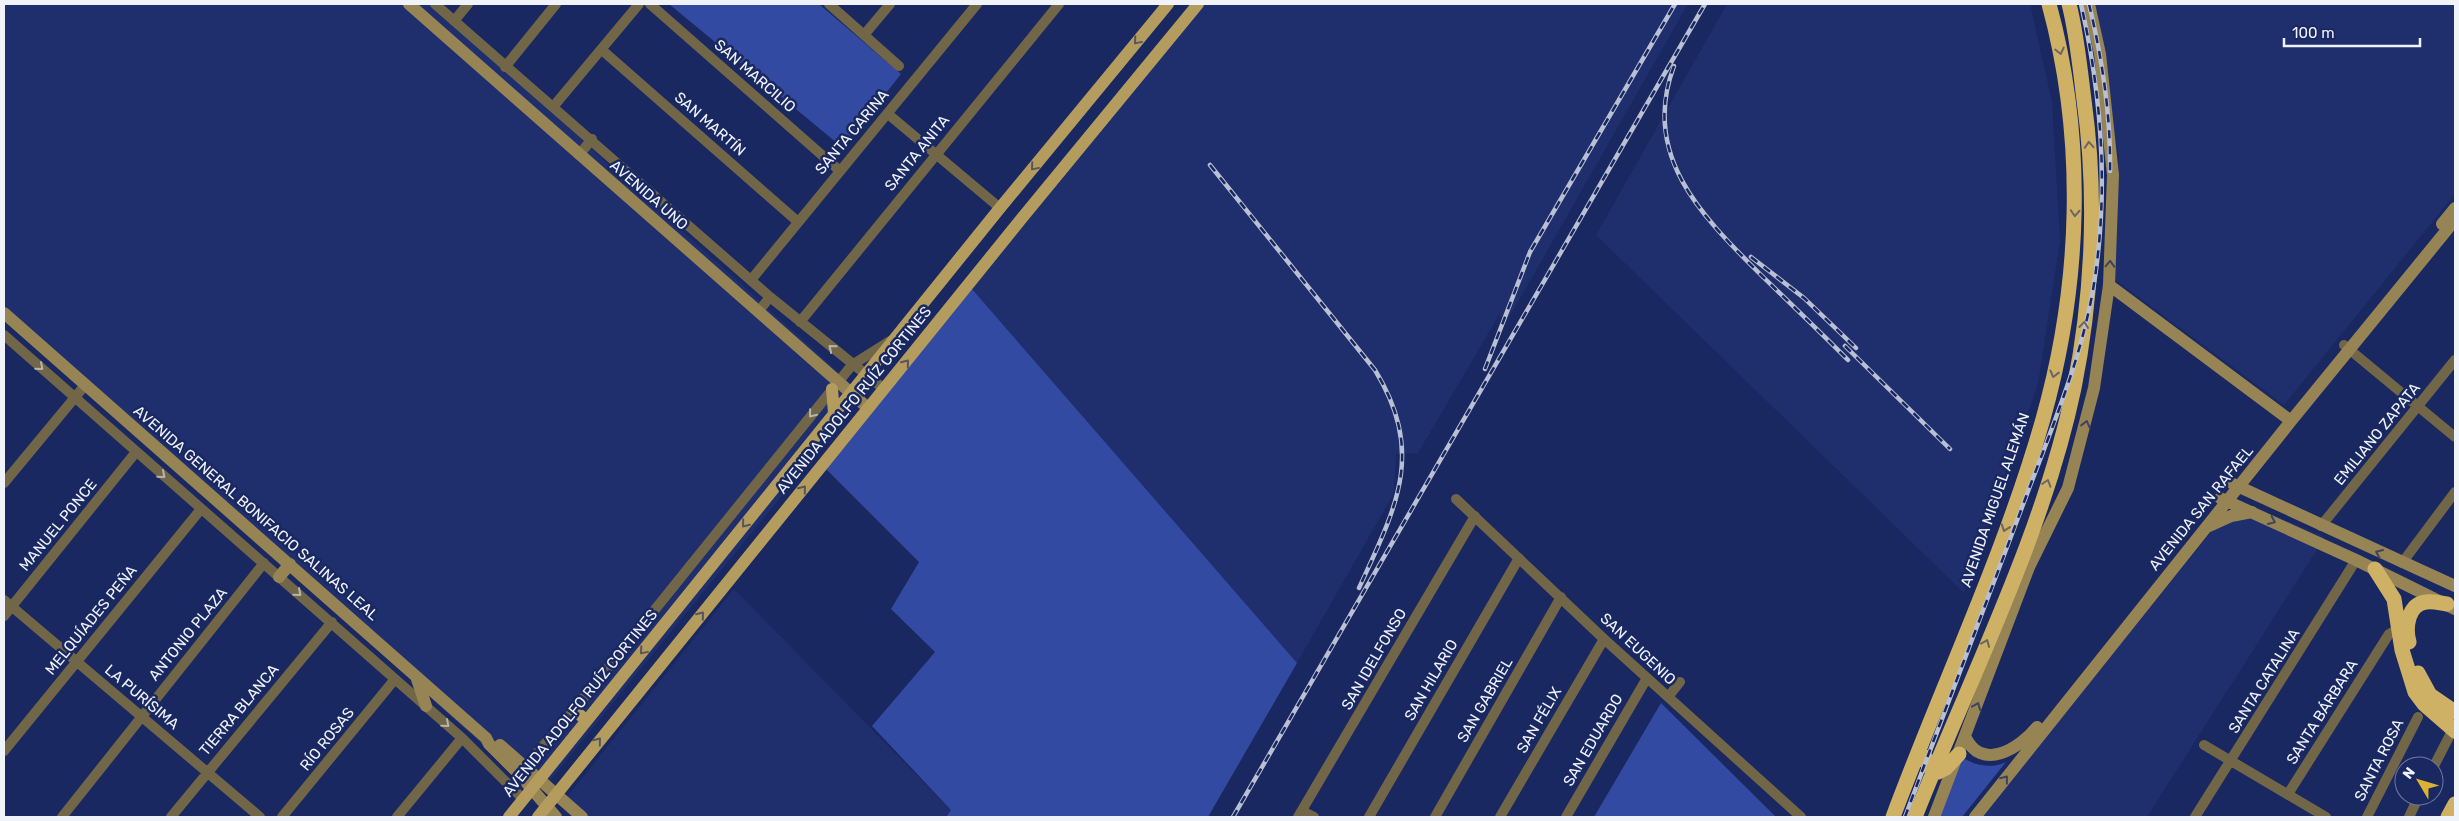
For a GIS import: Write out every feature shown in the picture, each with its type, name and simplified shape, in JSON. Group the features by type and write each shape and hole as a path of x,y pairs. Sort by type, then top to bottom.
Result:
{"highway":[{"path":"1915,817 2013,578 2040,506 2061,440 2074,389 2084,323 2090,246 2091,175 2088,125 2069,4"},
{"name":"AVENIDA MIGUEL ALEMÁN","path":"1893,817 1926,727 1974,612 2028,468 2043,418 2058,356 2073,257 2076,204 2072,131 2066,76 2049,5"},
{"path":"2029,566 2040,506"},
{"path":"2375,569 2394,599 2402,632 2418,674 2426,689 2441,705 2455,712"},
{"path":"2451,607 2427,602 2419,605 2412,611 2402,632 2402,650 2415,692 2424,704 2454,730"},
{"path":"1906,817 1925,757 1967,644 1974,612"},
{"path":"1925,757 1929,767 1938,772 1946,768 1959,754"},
{"path":"2448,817 2455,804"}],"main road":[{"name":"AVENIDA ADOLFO RUÍZ CORTINES","path":"509,817 1000,208 1168,4"},
{"name":"AVENIDA ADOLFO RUÍZ CORTINES","path":"542,812 868,408 1198,4"},
{"path":"834,413 836,385"},
{"path":"574,710 586,720"}],"street":[{"name":"AVENIDA UNO","path":"409,4 758,312 836,385 851,392 868,408"},
{"name":"AVENIDA UNO","path":"435,4 505,67 592,139 770,297 884,390"},
{"path":"454,21 468,4"},
{"path":"505,67 556,4"},
{"path":"553,107 639,4"},
{"name":"SAN MARCILIO","path":"650,4 840,170"},
{"path":"829,4 899,66"},
{"path":"864,35 890,4"},
{"name":"SANTA CARINA","path":"751,280 977,4"},
{"name":"SANTA ANITA","path":"800,322 1059,4"},
{"path":"1934,817 2029,566 2066,493 2074,472 2094,388 2109,285 2113,175 2100,54 2089,4"},
{"name":"SAN MARTÍN","path":"602,50 798,222"},
{"path":"888,114 1000,208"},
{"path":"578,155 592,139"},
{"name":"AVENIDA SAN RAFAEL","path":"2347,347 2455,208"},
{"name":"AVENIDA SAN RAFAEL","path":"1965,736 1972,748 1986,754 2002,754 2020,745 2040,724 2347,347 2455,220"},
{"path":"2109,285 2288,419"},
{"path":"758,312 770,297"},
{"name":"AVENIDA GENERAL BONIFACIO SALINAS LEAL","path":"4,312 486,738 489,744 523,770 536,783 557,793 582,817"},
{"path":"523,770 574,710 852,365 899,335"},
{"path":"6,341 75,397 332,622 462,738 523,799"},
{"path":"2347,347 2455,437"},
{"name":"EMILIANO ZAPATA","path":"2321,526 2420,406 2455,360"},
{"path":"4,483 86,384"},
{"name":"AVENIDA SAN RAFAEL","path":"2235,485 2256,464 2288,419"},
{"name":"MANUEL PONCE","path":"4,616 8,604 136,452"},
{"path":"2256,464 2254,481 2256,495"},
{"path":"2235,485 2455,586"},
{"path":"2402,563 2455,492"},
{"name":"SAN EUGENIO","path":"1456,499 1562,597 1604,639 1802,817"},
{"path":"2223,500 2356,560 2451,607"},
{"name":"AVENIDA SAN RAFAEL","path":"1975,817 2205,529 2223,500"},
{"name":"MELQUÍADES PEÑA","path":"4,751 201,509"},
{"path":"2205,529 2221,520 2252,512"},
{"name":"SAN IDELFONSO","path":"1300,814 1475,516"},
{"name":"SAN HILARIO","path":"1369,817 1519,558"},
{"name":"SANTA CATALINA","path":"2195,817 2356,560"},
{"name":"ANTONIO PLAZA","path":"62,817 264,564"},
{"path":"279,577 290,564"},
{"name":"SAN GABRIEL","path":"1434,817 1562,597"},
{"name":"LA PURÍSIMA","path":"8,604 260,817"},
{"name":"TIERRA BLANCA","path":"171,817 332,622"},
{"name":"SANTA BÁRBARA","path":"2288,794 2381,645 2392,631 2402,632"},
{"name":"SAN FÉLIX","path":"1500,817 1604,639"},
{"path":"2381,645 2391,644 2402,650"},
{"path":"416,676 426,706"},
{"name":"SAN EDUARDO","path":"1566,817 1647,678"},
{"name":"RÍO ROSAS","path":"282,817 395,679"},
{"path":"1668,697 1680,682"},
{"name":"SANTA ROSA","path":"2367,817 2418,717"},
{"path":"2440,756 2454,730"},
{"path":"397,817 462,738"},
{"path":"2204,745 2326,817"},
{"name":"AVENIDA GENERAL BONIFACIO SALINAS LEAL","path":"536,783 542,812 556,817"},
{"path":"1300,814 1314,817"}],"shaded area":[{"path":"4,4 431,4 864,395 538,795 270,553 4,305"},
{"path":"669,4 819,4 901,74 843,148"},
{"path":"1205,4 1688,4 1506,323 1499,315 1418,453 1396,454 1394,493 1297,663 972,289"},
{"path":"1727,4 2030,4 2052,102 2060,241 2038,384 1964,593 1596,235"},
{"path":"2092,4 2455,4 2455,194 2284,405 2113,278 2119,157"},
{"path":"972,289 1297,663 1208,817 946,817 951,810 872,726 935,652 891,609 919,562 826,469"},
{"path":"2237,500 2325,537 2147,817 1981,817"},
{"path":"734,589 951,810 946,817 589,817 567,797"},
{"path":"1661,703 1776,817 1594,817"},
{"path":"1962,757 1972,763 1984,766 2006,762 1962,817 1939,817"}],"railway":[{"path":"1485,369 1530,252 1675,4"},
{"path":"1233,817 1705,4"},
{"path":"1905,817 2058,412 2085,328 2100,237 2102,170 2098,103 2081,4"},
{"path":"2089,4 2105,87 2110,171"},
{"path":"1674,66 1666,98 1665,128 1671,156 1683,182 1699,207 1718,231 1848,360"},
{"path":"1210,165 1375,370 1390,400 1399,428 1402,455 1400,480 1394,506 1359,588"},
{"path":"1751,257 1804,298 1856,348"},
{"path":"1845,346 1950,449"}]}
